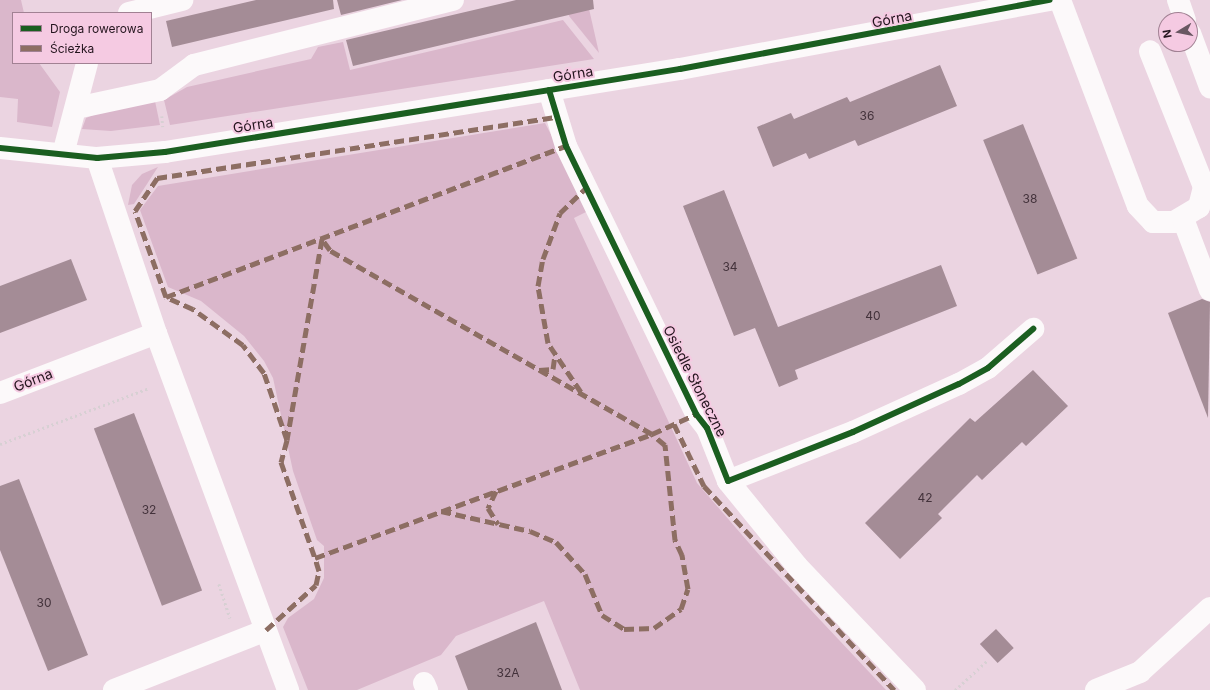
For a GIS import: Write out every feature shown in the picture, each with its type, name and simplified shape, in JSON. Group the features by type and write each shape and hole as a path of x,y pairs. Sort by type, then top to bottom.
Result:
{"street":[{"path":"133,12 182,0"},
{"path":"76,108 160,90 194,65 453,0"},
{"name":"Górna","path":"0,148 97,158 166,152 680,70 1050,0"},
{"path":"1060,0 1138,206 1153,222 1183,219 1199,207 1204,187 1150,51"},
{"path":"1178,0 1182,12"},
{"path":"1197,52 1210,87"},
{"path":"64,154 87,64"},
{"name":"Osiedle Słoneczne","path":"549,90 566,146 692,407 707,428 728,481 797,566 915,690"},
{"path":"97,158 156,333 288,690"},
{"path":"1183,219 1210,290"},
{"path":"728,481 853,432 959,384 988,368 1033,329"},
{"name":"Górna","path":"0,393 156,333"},
{"path":"1096,690 1140,672 1210,608"},
{"path":"114,690 266,630"}],"path":[{"path":"0,444 158,384"},
{"path":"218,581 237,641"},
{"path":"955,690 988,660"}],"shaded area":[{"path":"0,0 21,0 24,12 12,12 12,64 40,64 60,92 52,127 17,122 18,99 0,97"},
{"path":"565,0 587,0 599,53 569,16"},
{"path":"563,20 594,59 170,125 164,100 187,87 311,59 318,47 343,42 350,70"},
{"path":"155,101 160,125 111,131 82,129 86,118 96,114"},
{"path":"545,123 590,210 574,218 697,483 762,558 886,690 580,690 544,601 456,636 441,655 357,690 308,690 283,627 288,618 314,599 324,578 324,546 317,540 293,471 273,378 264,361 244,336 201,301 168,287 140,210 158,186"},
{"path":"158,167 134,204 128,205 132,185 142,174"}],"building":[{"path":"256,0 333,0 334,9 172,47 166,21"},
{"path":"337,0 402,0 341,15"},
{"path":"516,0 593,0 594,9 353,66 346,40"},
{"path":"940,65 957,106 858,146 855,140 809,159 806,153 773,167 757,127 791,113 794,119 847,97 850,102"},
{"path":"1023,124 1077,258 1037,275 983,140"},
{"path":"724,190 778,327 941,265 957,306 795,370 798,379 779,387 755,328 734,336 683,206"},
{"path":"71,259 87,300 0,333 0,286"},
{"path":"1202,299 1210,302 1208,418 1168,313"},
{"path":"1033,370 1068,406 1026,446 1022,442 982,480 977,475 938,514 942,518 900,559 865,523 970,418 975,422"},
{"path":"134,413 202,590 162,606 94,428"},
{"path":"19,479 88,655 48,671 0,550 0,486"},
{"path":"536,622 562,690 468,690 455,656"},
{"path":"996,629 1014,648 998,663 980,644"}],"marked path":[{"path":"166,297 135,211 157,178 555,117"},
{"path":"287,440 281,462 315,558 652,434 330,250 322,239 287,440 264,373 243,345 193,309 166,297 566,146"},
{"path":"581,392 548,343 538,286 543,259 560,213 586,188"},
{"path":"539,370 553,369 555,355"},
{"path":"441,511 530,531 556,542 585,574 602,615 624,629 654,628 681,609 688,589 682,555 675,540 665,445 652,434 696,414"},
{"path":"674,424 704,486 894,690"},
{"path":"496,491 488,508 498,524"},
{"path":"266,630 316,585 319,571 315,558"}],"cycle path":[{"path":"0,148 97,158 165,152 680,69 1050,0"},
{"path":"549,90 566,146 696,414 707,428 728,481 853,432 959,384 988,368 1033,329"}]}
